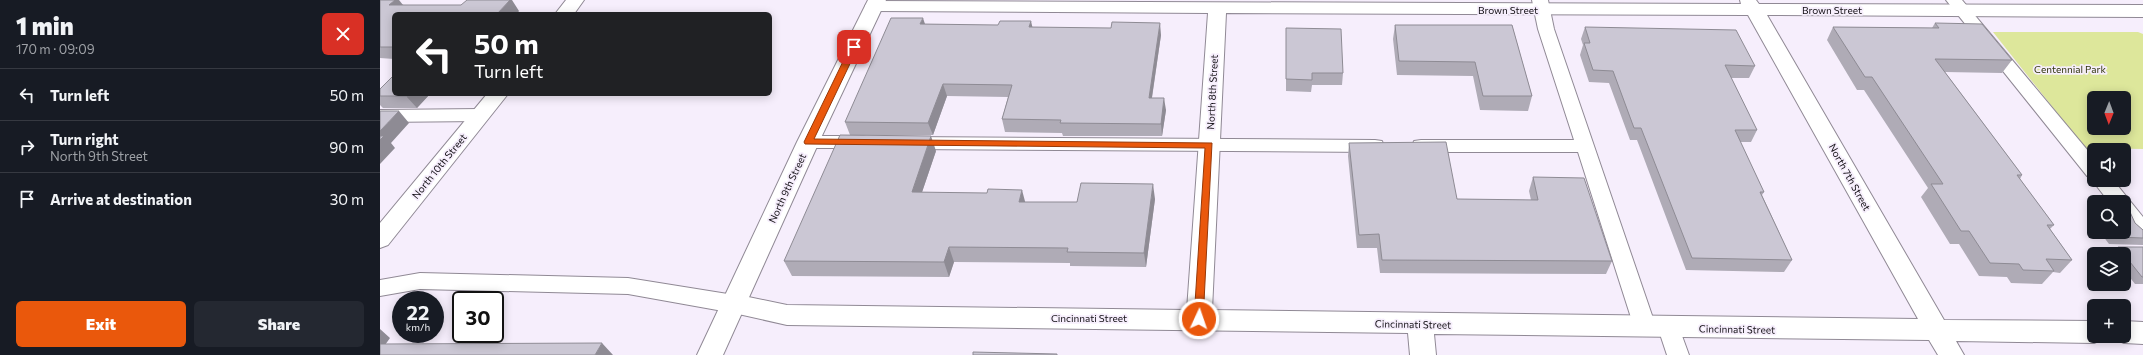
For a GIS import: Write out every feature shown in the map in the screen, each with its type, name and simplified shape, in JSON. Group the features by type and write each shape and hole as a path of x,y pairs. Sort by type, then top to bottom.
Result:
{"street":[{"path":"566,12 575,0"},
{"name":"Brown Street","path":"875,3 1217,9 1541,5 1959,5 2143,11"},
{"name":"North 9th Street","path":"710,355 808,142 875,3"},
{"name":"North 7th Street","path":"1750,5 1767,29 1936,331 1951,355"},
{"name":"North 8th Street","path":"1199,319 1217,9"},
{"name":"North 10th Street","path":"380,239 496,96"},
{"name":"Cincinnati Street","path":"734,304 787,315 1199,319 1657,328 2087,332"},
{"path":"1420,324 1423,355"},
{"path":"2131,332 2143,333"}],"lane":[{"path":"1541,5 1546,29 1585,146 1657,328 1678,355"},
{"path":"1959,5 2087,162"},
{"path":"380,116 481,115"},
{"path":"808,142 1585,146"},
{"path":"2108,187 2114,195"},
{"path":"2131,216 2143,231"},
{"path":"380,288 420,281 628,286 734,304"}],"green space":[{"name":"Centennial Park","path":"1993,32 2138,32 2143,34 2143,149 2131,149 2131,143 2087,143 2087,148 2085,148"}],"building":[{"path":"380,0 395,0 389,5 461,5 467,0 510,0 499,12 392,12 392,47 380,47"},
{"path":"891,18 923,18 920,24 998,25 1000,21 1031,21 1029,27 1111,28 1112,22 1160,23 1149,98 1164,98 1161,124 1060,123 1061,120 1002,119 1012,85 943,84 928,123 845,122"},
{"path":"1935,23 1982,24 2012,60 1935,59 2022,175 2017,175 2054,225 2047,225 2072,260 2046,259 2054,271 2023,270 2019,264 1990,263 1969,231 1961,231 1931,184 1943,184 1872,77 1865,77 1833,27 1939,28"},
{"path":"1395,25 1512,25 1532,96 1483,96 1475,62 1399,61"},
{"path":"1585,27 1736,30 1755,66 1725,65 1757,130 1735,130 1764,192 1760,192 1792,260 1692,258 1641,128 1634,128 1613,71 1593,70 1584,43 1590,43"},
{"path":"1286,28 1341,29 1343,73 1312,73 1312,80 1286,79"},
{"path":"392,77 392,96 380,96 380,89"},
{"path":"380,111 399,111 380,131"},
{"path":"840,135 931,136 912,192 987,193 988,189 1022,190 1019,202 1077,202 1081,183 1153,184 1144,253 1067,252 1068,248 949,247 944,262 784,261"},
{"path":"1446,142 1457,199 1538,200 1533,177 1584,178 1612,261 1382,260 1379,234 1359,235 1349,143"},
{"path":"2131,214 2135,223 2143,230 2143,238 2131,238"},
{"path":"2131,247 2143,247 2142,277 2131,263"},
{"path":"602,343 595,355 380,355 380,344"},
{"path":"973,352 1057,354 1057,355 973,355"}],"route":[{"path":"854,47 808,142 1209,145 1199,319"}]}
